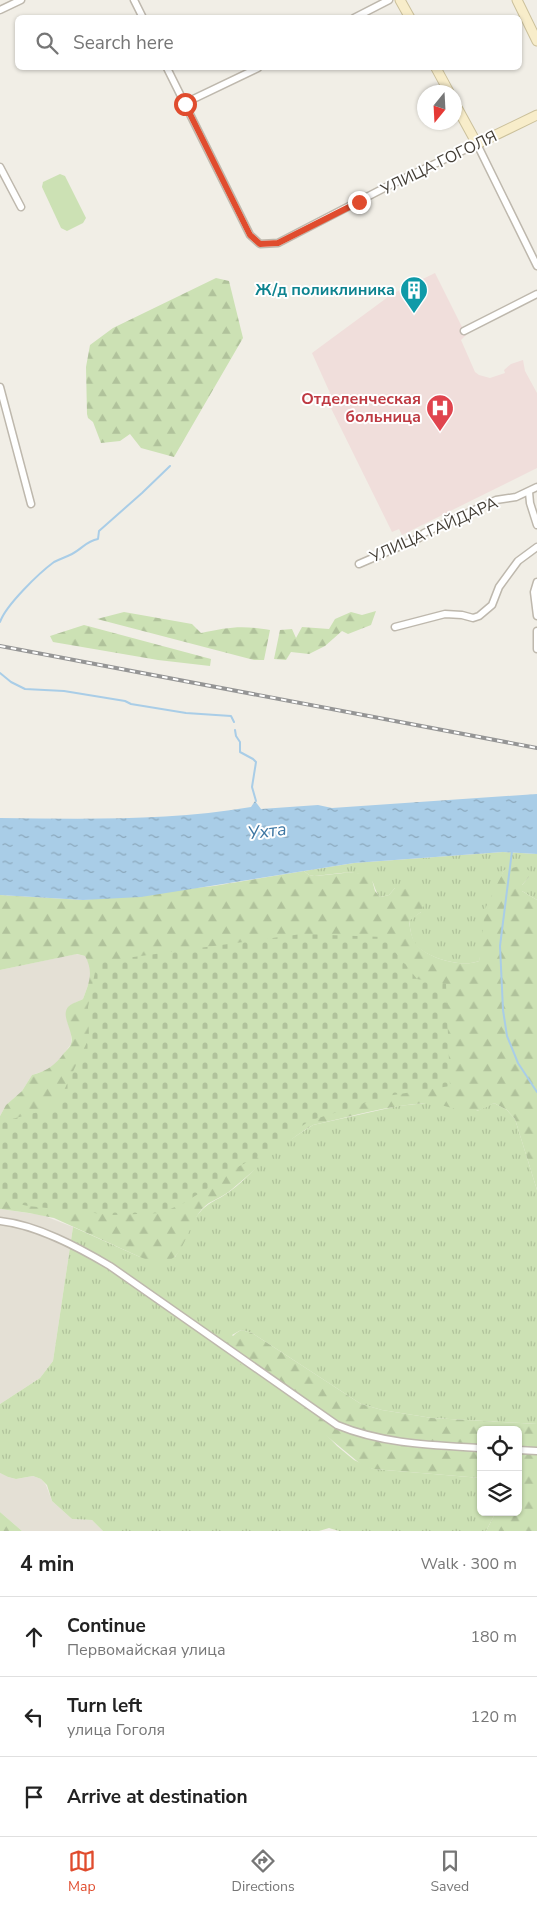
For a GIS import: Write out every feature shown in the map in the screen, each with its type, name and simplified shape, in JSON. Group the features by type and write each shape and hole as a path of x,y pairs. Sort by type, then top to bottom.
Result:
{"main road":[{"path":"400,0 408,15"},
{"path":"517,0 537,41"},
{"path":"437,70 446,85"},
{"name":"УЛИЦА ГОГОЛЯ","path":"477,144 537,115"},
{"path":"462,117 477,144"}],"street":[{"path":"0,10 21,0"},
{"path":"134,0 142,15"},
{"path":"360,15 389,0"},
{"path":"168,70 185,104 254,70"},
{"name":"УЛИЦА ГОГОЛЯ","path":"185,104 250,235 260,244 278,243 477,144"},
{"path":"477,144 537,266"},
{"path":"0,167 20,208"},
{"path":"464,331 537,294"},
{"path":"0,387 32,504"},
{"name":"УЛИЦА ГАЙДАРА","path":"359,564 419,538 424,533 496,500 530,492 537,488"},
{"path":"530,492 530,503 537,525"},
{"path":"395,627 445,614 473,618 479,616 492,604 499,587 518,561 537,547"},
{"path":"537,582 534,592 537,616"},
{"path":"537,631 537,649"},
{"path":"0,1221 28,1228 72,1244 88,1253 146,1290 322,1416 344,1428 380,1439 411,1444 477,1448"},
{"path":"522,1450 537,1451"}],"shaded area":[{"name":"Отделенческая больница","path":"435,273 466,335 461,340 475,372 490,378 505,373 504,370 511,364 523,360 525,371 537,393 537,468 402,535 399,529 392,532 325,396 330,393 312,353 392,294"},
{"path":"76,954 85,956 90,965 91,977 83,999 69,1006 67,1021 71,1031 71,1044 57,1063 47,1070 32,1075 22,1091 6,1105 0,1116 0,970"},
{"path":"0,1209 42,1215 73,1227 53,1361 40,1378 0,1404"},
{"path":"0,1473 16,1479 33,1476 41,1479 46,1485 52,1501 72,1519 92,1520 103,1531 22,1531 0,1512"}],"green space":[{"path":"60,174 65,176 86,218 83,223 67,231 61,228 42,187 43,182"},
{"path":"216,278 229,281 243,338 174,457 141,448 130,434 120,441 101,443 93,422 88,418 87,414 86,367 90,345 113,328"},
{"path":"376,611 371,625 348,634 342,631 325,646 309,654 291,652 286,660 274,659 280,630 292,629 296,638 302,627 329,629 335,619 351,612 362,615"},
{"path":"124,612 192,624 201,633 235,627 270,630 264,660 254,660 97,619"},
{"path":"84,625 211,659 210,666 158,660 53,642 50,636"},
{"path":"503,852 537,854 537,900 522,891 522,885 529,877 504,870 498,885 479,961 472,963 445,960 427,954 420,949 415,944 409,920 421,912 395,888 389,895 380,897 371,880 366,876 344,873 314,876 304,871 354,863"},
{"path":"520,866 530,871 529,877 522,885 522,891 537,900 537,1190 515,1119 507,1110 494,1103 480,1110 470,1112 427,1103 384,1109 313,1125 281,1148 227,1193 205,1206 198,1215 177,1254 164,1262 153,1262 144,1259 54,1218 0,1209 0,1116 6,1105 22,1091 32,1075 54,1065 70,1046 72,1039 66,1019 66,1010 70,1005 83,999 89,983 90,972 85,956 77,954 0,970 0,895 83,900 214,886 304,871 314,876 343,873 364,874 371,876 375,891 380,897 389,895 395,888 406,886 419,892 425,903 421,912 409,921 412,935 416,944 421,949 428,954 445,960 472,963 479,961 485,909 504,870"},
{"path":"302,934 383,937 417,979 446,984 450,1086 387,1096 309,1121 268,1151 234,1169 216,1183 182,1204 161,1213 113,1215 28,1206 0,1200 1,1122 56,1107 89,1038 88,1007 97,962"},
{"path":"440,1103 477,1111 494,1103 507,1110 515,1119 537,1190 537,1424 432,1418 382,1410 361,1404 252,1333 241,1330 232,1335 337,1446 354,1460 373,1469 477,1478 477,1516 494,1516 486,1531 339,1531 329,1528 319,1531 103,1531 92,1520 72,1519 52,1501 47,1485 41,1479 33,1476 16,1479 0,1473 0,1404 40,1378 53,1361 73,1227 140,1257 175,1257 200,1212 235,1188 277,1149 313,1125 398,1106"},
{"path":"241,1330 252,1333 361,1404 382,1410 432,1418 537,1424 537,1531 486,1531 494,1516 522,1516 522,1426 477,1426 477,1478 373,1469 363,1466 230,1356 230,1341"},
{"path":"0,1512 22,1531 0,1531"}],"water":[{"name":"Ухта","path":"537,794 537,854 503,852 354,863 141,897 83,900 0,895 0,818 95,819 158,817 220,812 251,807 255,801 261,809 318,805 332,808"}],"waterway":[{"path":"0,622 16,598 40,574 54,562 72,554 90,541 98,539 99,531 170,466"},
{"path":"0,673 11,682 25,689 64,691 186,713 231,716 234,722"},
{"path":"235,730 240,742 240,752 256,762 252,787 256,801"},
{"path":"512,851 500,946 503,1010 507,1036 518,1063 537,1092"}],"railway":[{"path":"0,646 537,748"}],"place":[{"name":"Ж/д поликлиника","path":"414,314"},
{"name":"Отделенческая больница","path":"440,432"}],"route":[{"path":"185,104 250,235 260,244 278,243 359,202"}]}
